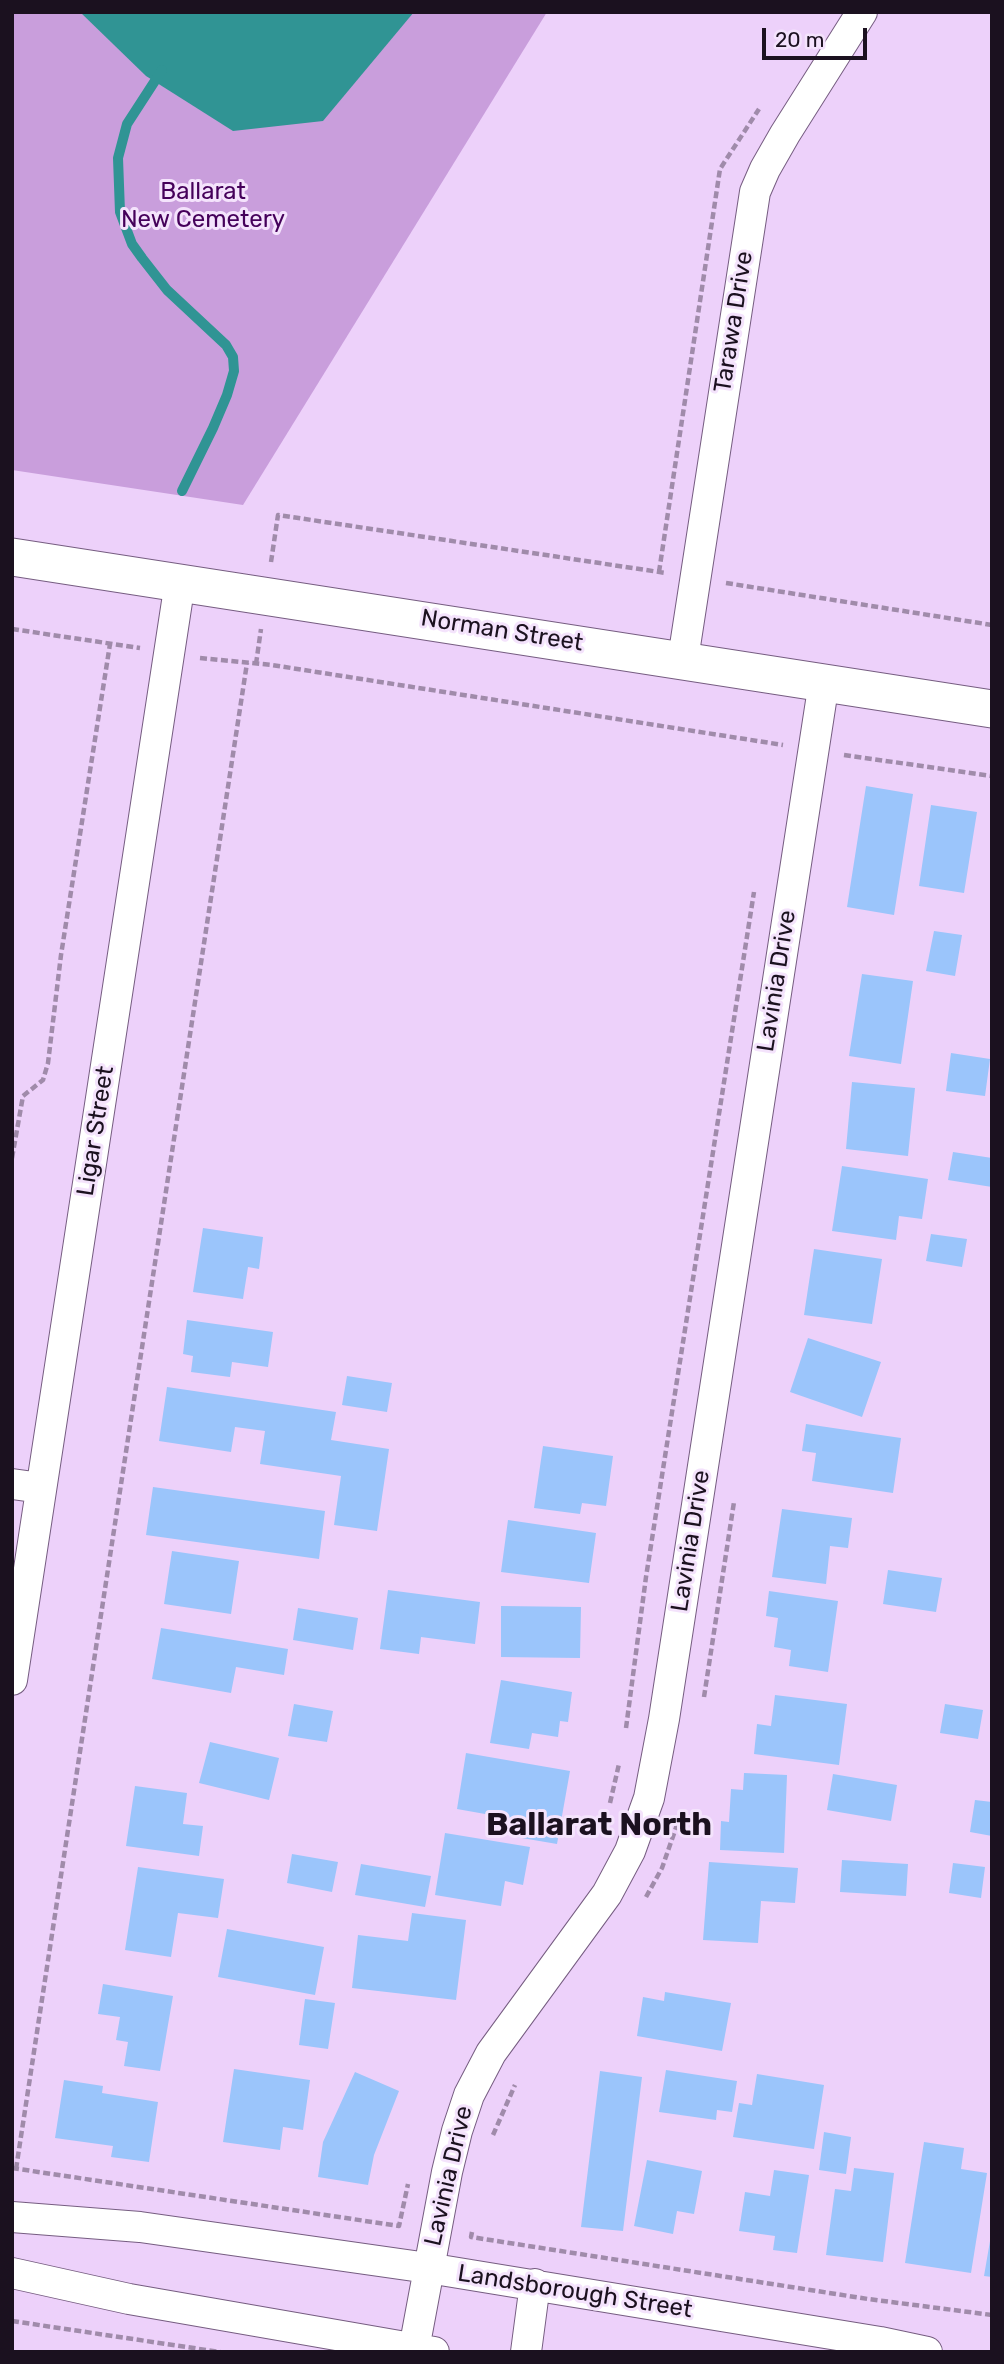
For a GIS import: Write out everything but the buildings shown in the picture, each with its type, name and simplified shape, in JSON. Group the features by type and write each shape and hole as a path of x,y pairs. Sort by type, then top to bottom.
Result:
{"street":[{"name":"Tarawa Drive","path":"683,659 755,192 785,134 862,12"},
{"name":"Norman Street","path":"12,556 992,709"},
{"name":"Ligar Street","path":"12,1680 27,1486 180,582"},
{"name":"Lavinia Drive","path":"424,2350 428,2268 447,2172 469,2095 491,2053 607,1894 630,1851 649,1798 664,1719 824,682"},
{"name":"Landsborough Street","path":"12,2217 140,2227 428,2268 927,2352"},
{"path":"12,2273 129,2299 424,2350"},
{"path":"526,2352 535,2284"}],"path":[{"path":"256,664 278,515 992,625"},
{"path":"12,629 992,776"},
{"path":"12,1158 23,1096 43,1080 48,1063 61,955 110,644"},
{"path":"247,663 14,2169 399,2226 409,2181"},
{"path":"625,1735 646,1577 754,892"},
{"path":"607,1813 620,1761"},
{"path":"471,2237 868,2299 992,2315"},
{"path":"12,2321 220,2352"}],"green space":[{"name":"Ballarat New Cemetery","path":"12,12 547,12 243,505 12,470"}],"shaded area":[{"path":"80,12 414,12 323,121 233,131 146,76"}],"waterway":[{"path":"162,70 127,124 118,158 120,212 132,244 142,258 167,290 226,345 233,357 234,371 213,428 182,491"}],"district":[{"name":"Ballarat North","path":"599,1826"}]}
